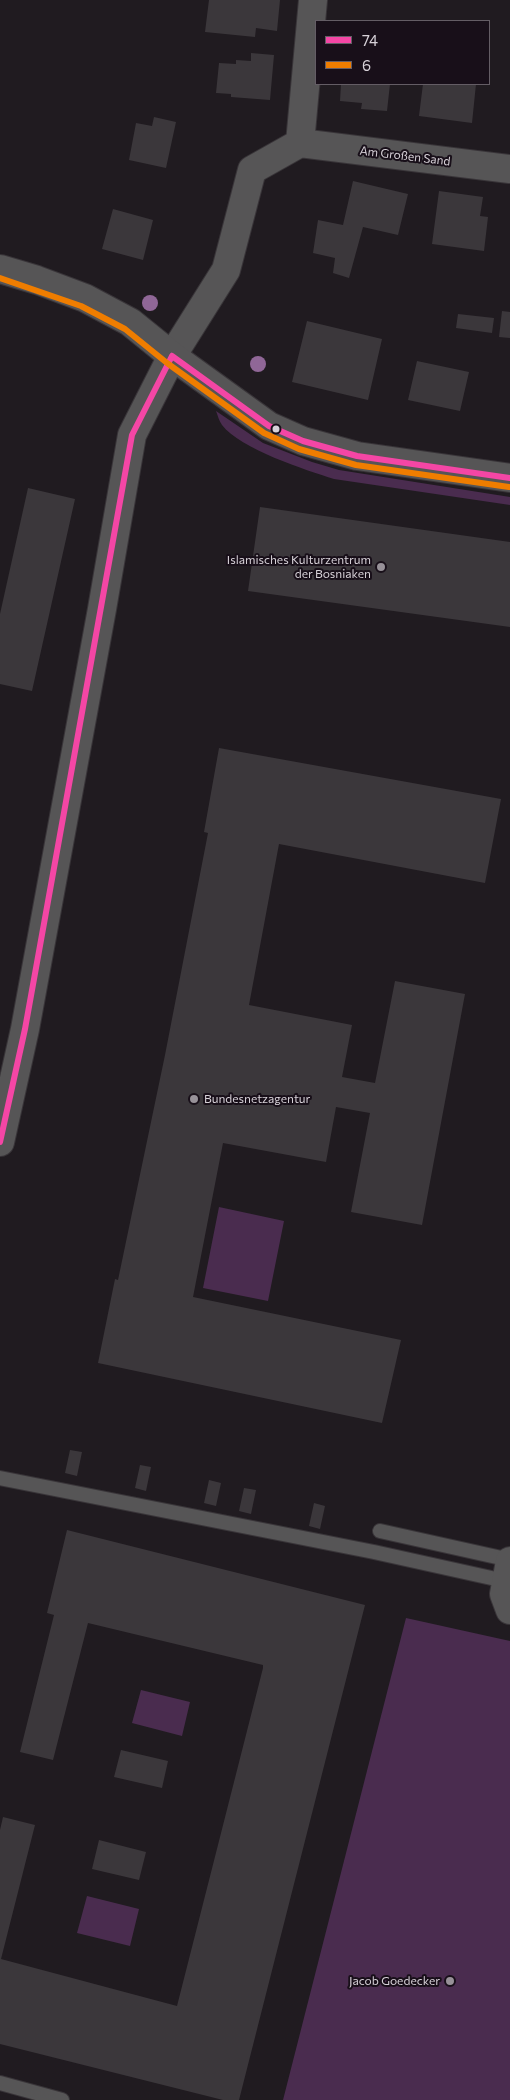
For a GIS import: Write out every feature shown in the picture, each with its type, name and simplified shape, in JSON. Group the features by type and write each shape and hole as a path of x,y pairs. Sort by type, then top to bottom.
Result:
{"street":[{"path":"0,1142 25,1029 132,435 172,356 226,270 252,170 300,144 313,0"},
{"name":"Am Großen Sand","path":"300,144 510,169"},
{"path":"0,269 37,280 85,298 130,322 172,356 269,426 303,441 357,456 510,478"},
{"path":"508,1567 504,1594 510,1610"}],"lane":[{"path":"0,1478 365,1550 508,1567"},
{"path":"380,1530 508,1567"},
{"path":"0,2083 62,2100"}],"shaded area":[{"path":"216,411 263,443 312,462 339,470 510,497 510,505 334,479 274,458 243,442 222,425"},
{"path":"219,1207 284,1221 268,1301 203,1288"},
{"path":"406,1618 510,1641 510,2100 283,2100"},
{"path":"141,1690 190,1702 182,1736 132,1723"},
{"path":"87,1896 139,1909 130,1946 77,1933"}],"building":[{"path":"209,0 280,0 277,31 256,28 255,37 205,32"},
{"path":"251,53 274,55 270,100 231,97 231,94 216,93 219,63 236,64 236,60 251,61"},
{"path":"341,85 390,85 387,111 361,109 362,103 340,101"},
{"path":"423,85 476,85 472,123 419,116"},
{"path":"154,117 176,122 166,168 129,160 136,123 152,126"},
{"path":"353,181 408,194 398,235 363,227 349,278 333,273 335,258 313,253 318,220 343,225"},
{"path":"439,191 483,197 480,216 488,217 484,251 432,244"},
{"path":"113,209 153,220 143,260 102,249"},
{"path":"502,311 510,312 510,338 499,337"},
{"path":"458,314 494,318 492,333 456,328"},
{"path":"307,321 382,339 368,400 292,382"},
{"path":"417,361 469,372 460,411 408,400"},
{"path":"28,488 75,499 32,691 0,684 0,614"},
{"name":"Islamisches Kulturzentrum der Bosniaken","path":"260,507 510,542 510,627 248,591"},
{"name":"Bundesnetzagentur","path":"219,748 501,799 485,883 279,844 249,1005 352,1025 342,1077 375,1083 395,981 465,994 422,1225 351,1212 370,1113 336,1107 326,1162 223,1143 193,1297 401,1340 382,1423 98,1363 115,1279 118,1280 165,1055 208,833 204,832"},
{"path":"70,1450 82,1452 77,1476 65,1473"},
{"path":"140,1465 151,1467 146,1491 135,1488"},
{"path":"209,1480 221,1483 216,1506 204,1503"},
{"path":"244,1488 256,1490 251,1514 239,1511"},
{"path":"314,1503 325,1506 320,1529 309,1526"},
{"path":"67,1530 365,1605 239,2100 223,2100 0,2044 0,1830 3,1817 35,1825 1,1959 177,2006 263,1668 263,1665 88,1623 53,1760 20,1752 54,1615 47,1613"},
{"path":"121,1750 168,1761 162,1788 114,1777"},
{"path":"99,1840 146,1852 139,1880 92,1869"}],"transit line":[{"name":"6","path":"0,278 81,306 125,329 167,363 264,433 299,449 356,465 509,487"},
{"name":"74","path":"172,356 269,426 303,441 357,456 510,478"},
{"name":"74","path":"0,1142 25,1029 132,435 172,356"}],"place":[{"name":"Islamisches Kulturzentrum der Bosniaken","path":"381,567"},
{"name":"Bundesnetzagentur","path":"194,1099"},
{"name":"Jacob Goedecker","path":"450,1981"}]}
